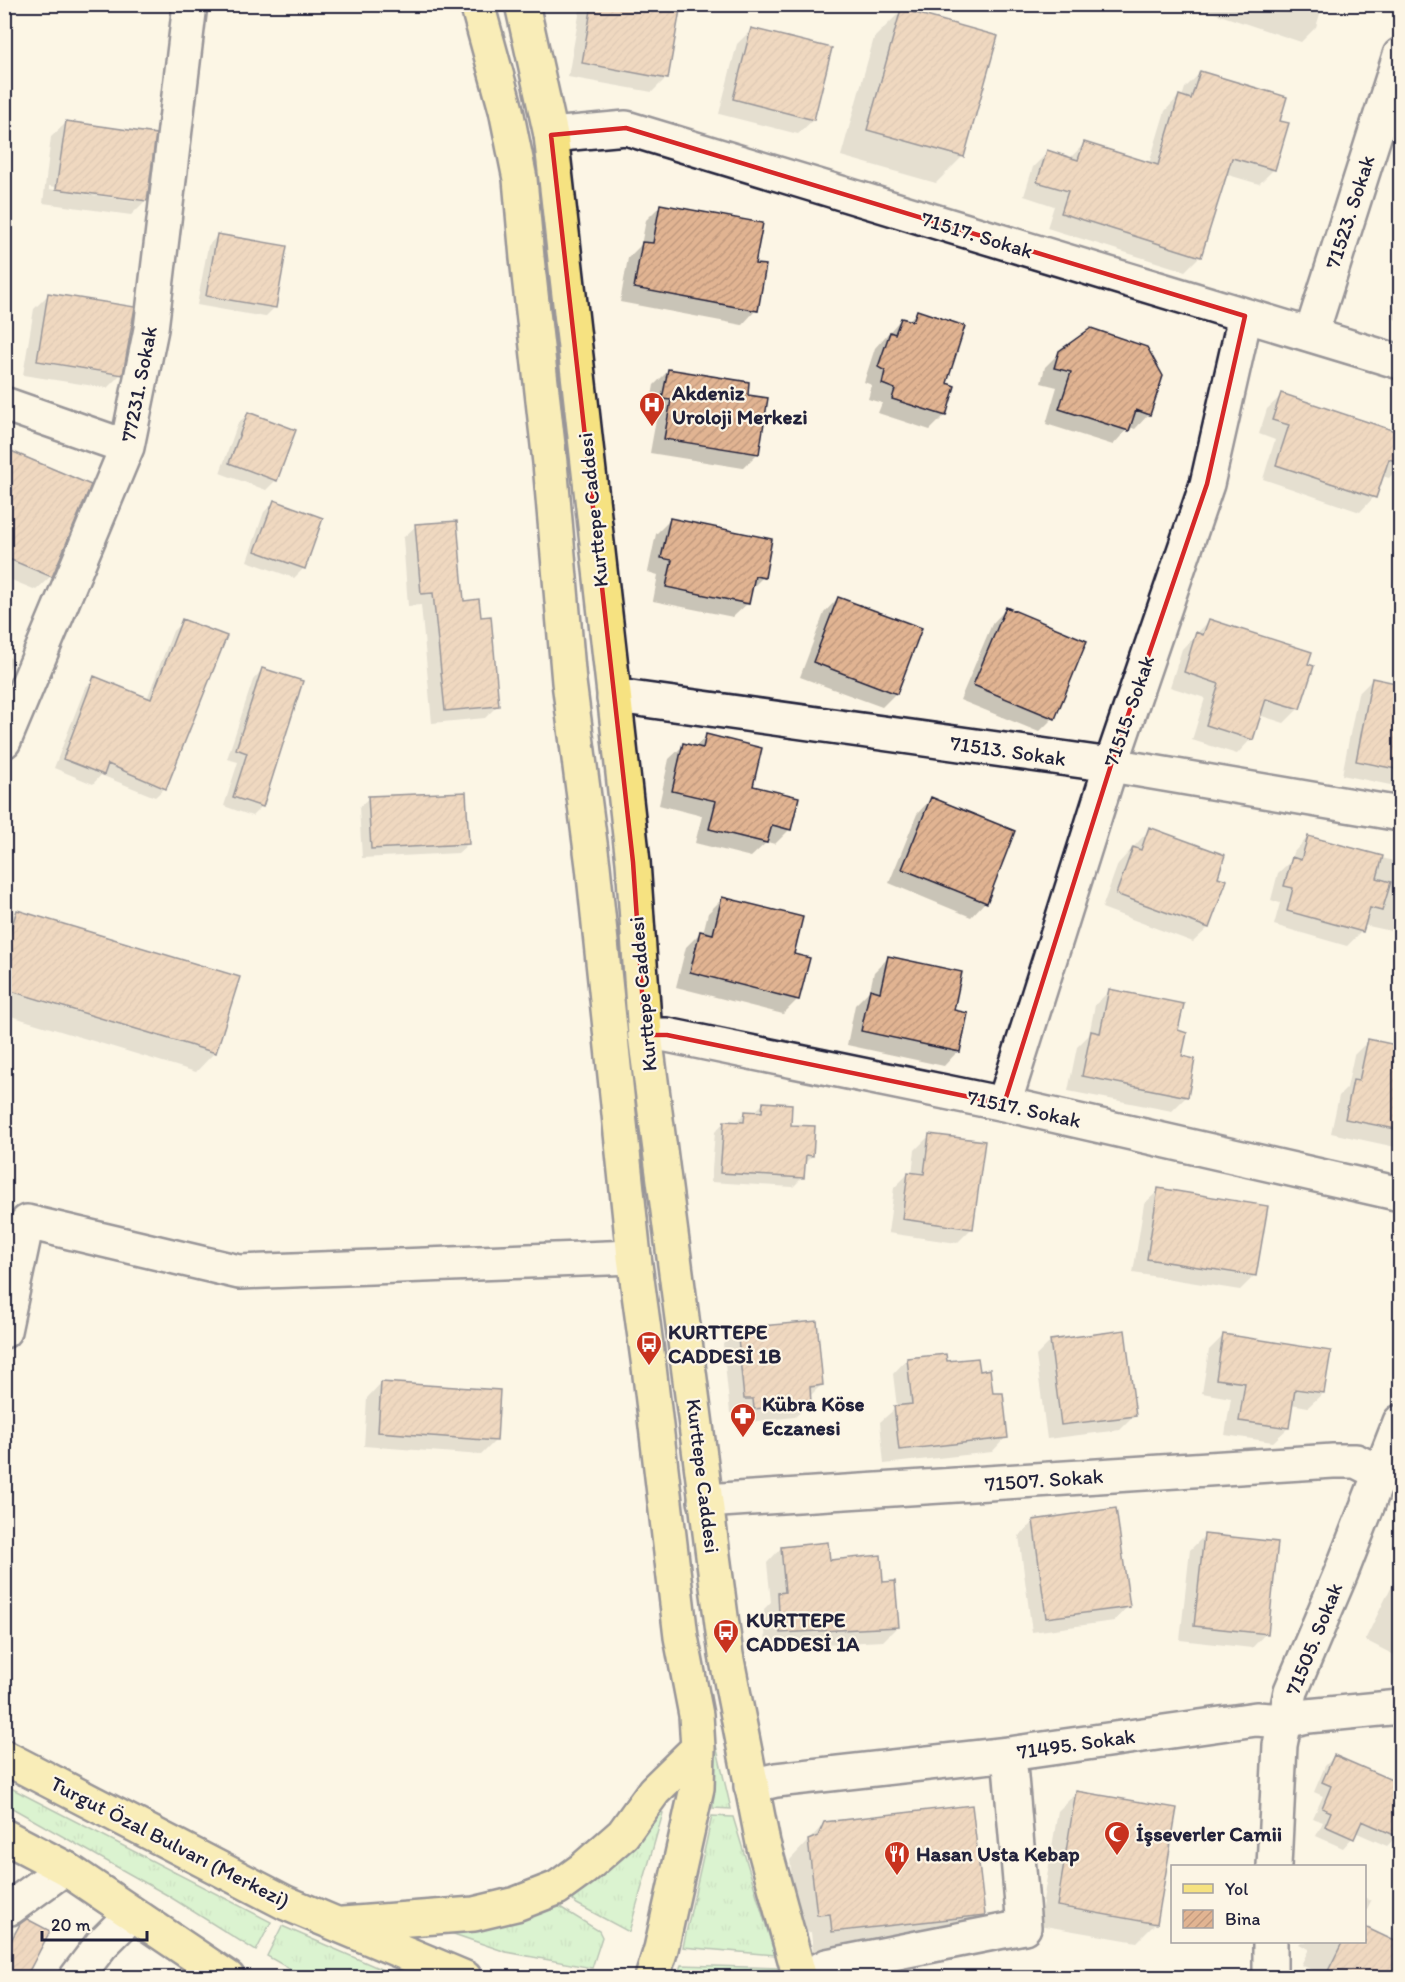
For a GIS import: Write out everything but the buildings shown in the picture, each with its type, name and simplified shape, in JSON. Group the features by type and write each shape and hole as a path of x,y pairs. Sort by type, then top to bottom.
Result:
{"main road":[{"name":"Kurttepe Caddesi","path":"477,4 506,110 520,179 550,463 569,682 593,866 634,1257 681,1637 696,1714 698,1748 696,1788 661,1949 652,1977"},
{"name":"Kurttepe Caddesi","path":"522,4 551,135 633,862 645,1035 726,1654 763,1843 801,1977"},
{"path":"337,1925 474,1914 516,1904 557,1888 584,1869 623,1834 654,1791 698,1748"},
{"name":"Turgut Özal Bulvarı (Merkezi)","path":"4,1757 286,1903 465,1977"},
{"path":"4,1836 65,1868 228,1977"}],"street":[{"name":"77231. Sokak","path":"4,741 127,447 151,329 190,4"},
{"name":"71523. Sokak","path":"1311,335 1401,55"},
{"name":"71517. Sokak","path":"551,135 626,129 1401,362"},
{"name":"71515. Sokak","path":"1004,1104 1111,765 1207,484 1245,316"},
{"path":"4,404 127,447"},
{"name":"71513. Sokak","path":"614,699 631,698 1111,765 1401,814"},
{"name":"71517. Sokak","path":"645,1035 667,1035 1004,1104 1401,1194"},
{"path":"4,1331 27,1222 239,1272 634,1257"},
{"name":"71505. Sokak","path":"1274,1865 1280,1744 1291,1691 1401,1422"},
{"name":"71507. Sokak","path":"705,1501 1333,1461 1356,1461 1380,1473"},
{"name":"71495. Sokak","path":"752,1786 776,1780 1009,1754 1256,1719 1285,1721 1308,1716 1401,1707"},
{"path":"801,1977 827,1966 1024,1927 1009,1754"},
{"path":"6,1910 65,1868"},
{"path":"76,1977 101,1945 132,1914"},
{"path":"1270,1943 1270,1977"}],"highlighted area":[{"path":"626,128 1245,316 1207,484 1111,765 1004,1104 667,1035 645,1035 633,862 551,135"}],"green space":[{"path":"716,1745 731,1809 713,1808"},
{"path":"5,1785 271,1922 256,1951 167,1895 5,1804"},
{"path":"658,1811 663,1813 629,1932 568,1897"},
{"path":"712,1816 733,1817 775,1955 683,1947"},
{"path":"555,1904 599,1931 602,1937 592,1968 506,1952 445,1931"},
{"path":"282,1926 399,1977 304,1977 267,1956"},
{"path":"681,1965 779,1968 783,1977 676,1978"}],"place":[{"name":"Akdeniz Uroloji Merkezi","path":"652,428"},
{"name":"KURTTEPE CADDESİ 1B","path":"649,1367"},
{"name":"Kübra Köse Eczanesi","path":"743,1439"},
{"name":"KURTTEPE CADDESİ 1A","path":"726,1655"},
{"name":"İşseverler Camii","path":"1117,1857"},
{"name":"Hasan Usta Kebap","path":"897,1877"}]}
